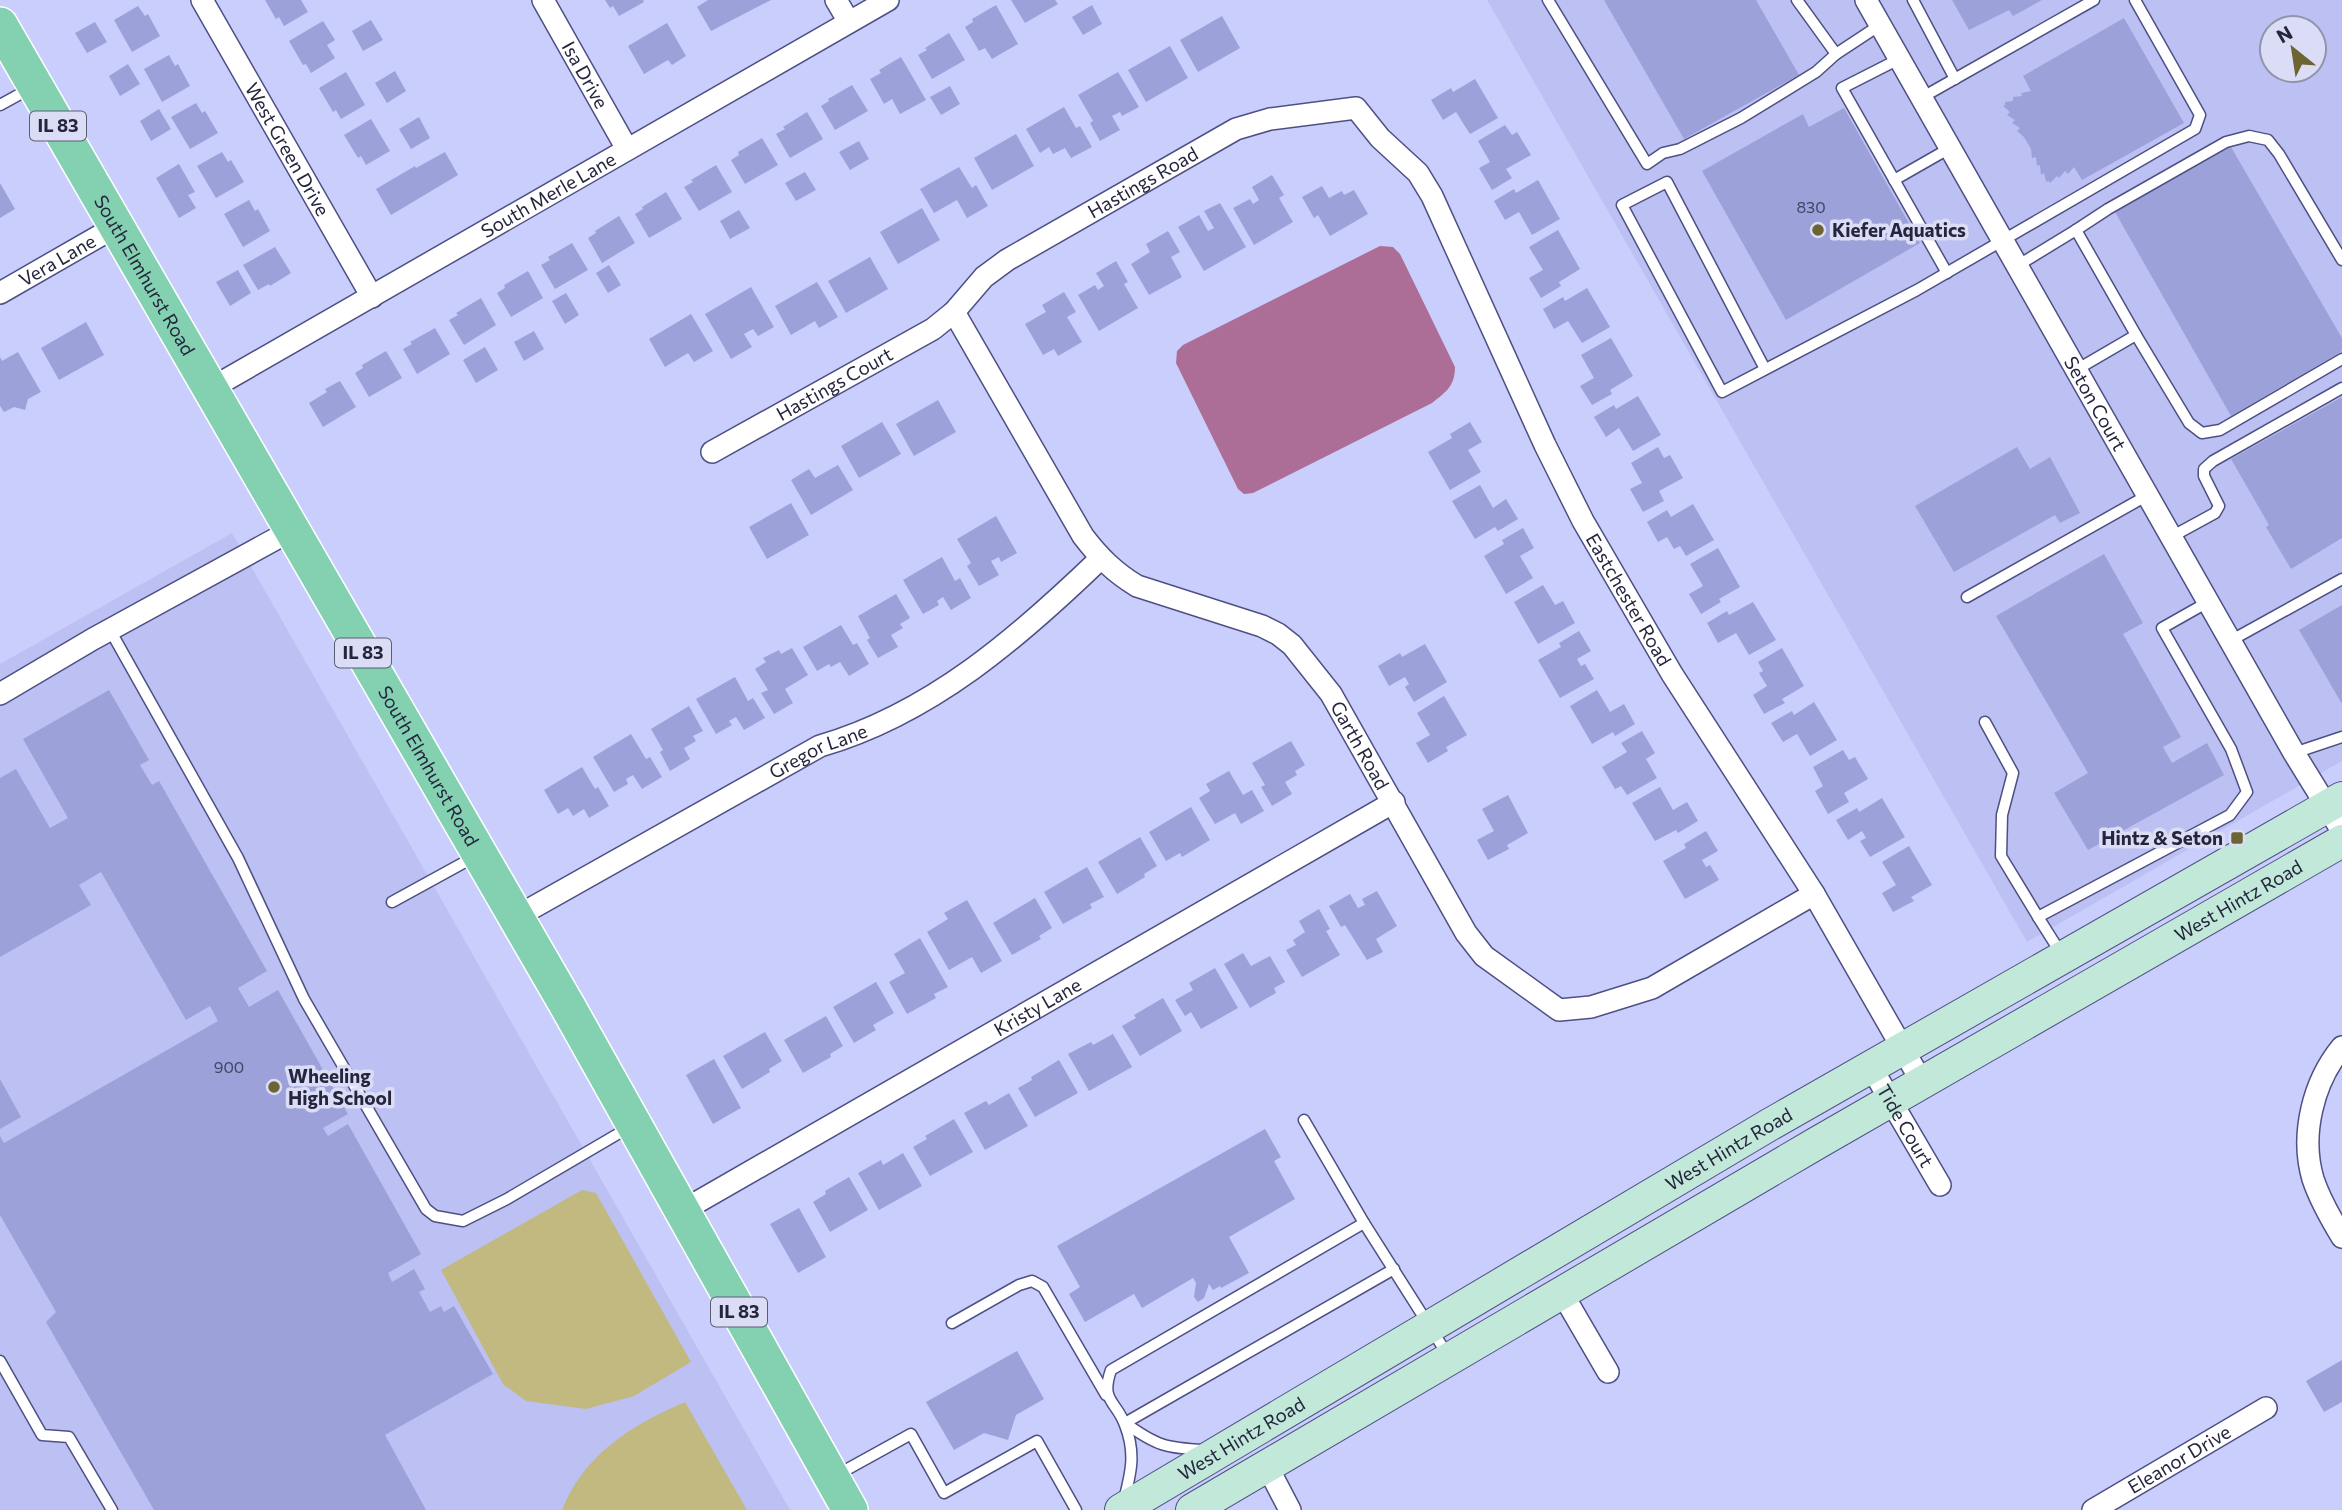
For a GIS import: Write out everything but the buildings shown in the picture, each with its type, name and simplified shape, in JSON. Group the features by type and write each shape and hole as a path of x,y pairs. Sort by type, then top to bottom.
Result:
{"main road":[{"name":"South Elmhurst Road","path":"0,25 516,916 850,1510"},
{"name":"West Hintz Road","path":"1121,1510 1769,1125 2063,957 2337,812"},
{"name":"West Hintz Road","path":"1192,1510 2342,841"}],"street":[{"name":"West Green Drive","path":"202,0 372,298"},
{"name":"Isa Drive","path":"543,0 627,149"},
{"path":"836,0 849,22"},
{"name":"South Merle Lane","path":"210,389 888,0"},
{"name":"Seton Court","path":"1866,0 2294,753 2337,812"},
{"name":"Hastings Road","path":"954,312 984,277 1007,260 1236,129 1270,119 1356,108"},
{"name":"Eastchester Road","path":"1356,108 1380,138 1418,173 1432,196 1545,445 1583,521 1672,674 1814,894 1923,1084"},
{"name":"Vera Lane","path":"0,293 115,227"},
{"name":"Hastings Court","path":"712,452 933,330 954,312"},
{"name":"Garth Road","path":"954,312 1083,536 1100,559 1121,577 1137,586 1262,626 1292,645 1331,694 1466,933 1501,970 1559,1010 1591,1006 1652,988 1814,894"},
{"path":"0,694 292,530"},
{"name":"Gregor Lane","path":"516,916 820,746 855,736 952,683 1015,638 1100,559"},
{"name":"Kristy Lane","path":"682,1211 1394,802"},
{"path":"2342,1047 2325,1070 2316,1091 2308,1143 2313,1177 2323,1205 2342,1237"},
{"name":"Tide Court","path":"1871,1067 1940,1185"},
{"path":"1562,1293 1608,1372"},
{"name":"Eleanor Drive","path":"2093,1510 2266,1408"},
{"path":"1267,1466 1290,1510"},
{"path":"2125,1492 2136,1510"}],"lane":[{"path":"1548,0 1647,164 1663,153 1680,149 1741,118 1816,72 1836,54 1880,25"},
{"path":"1797,0 1836,54"},
{"path":"1913,0 1955,79"},
{"path":"1921,98 2094,0"},
{"path":"1765,369 1667,183 1622,205 1722,392 1947,273 2195,129 2200,115 2135,0"},
{"path":"1899,59 1842,88 1947,273"},
{"path":"0,105 35,86"},
{"path":"2017,266 2108,209 2226,142 2249,136 2268,140 2279,153 2342,260"},
{"path":"1894,180 1950,148"},
{"path":"2076,230 2189,423 2202,433 2220,430 2342,359"},
{"path":"2076,370 2136,335"},
{"path":"2171,537 2215,513 2219,506 2204,476 2204,469 2213,461 2342,388"},
{"path":"1967,597 2148,495"},
{"path":"2230,641 2342,579"},
{"path":"2038,917 2230,815 2247,792 2231,749 2162,628 2208,602"},
{"path":"110,630 238,858 304,999 426,1209 435,1216 463,1220 507,1199 634,1124"},
{"path":"1985,722 2013,773 2002,815 2001,856 2063,957"},
{"path":"2294,753 2342,737"},
{"path":"392,902 480,854"},
{"path":"1304,1121 1364,1223 1450,1359"},
{"path":"1108,1397 1107,1383 1111,1370 1364,1223"},
{"path":"1125,1423 1394,1269"},
{"path":"953,1323 1019,1285 1032,1281 1043,1287 1125,1423 1132,1452 1132,1469 1121,1510"},
{"path":"0,1361 42,1435 69,1437 112,1510"},
{"path":"1125,1423 1151,1442 1170,1448 1221,1451"},
{"path":"832,1478 911,1434 944,1493 1037,1441 1076,1510"}],"shaded area":[{"path":"1487,0 2342,0 2342,761 2027,942"},
{"path":"1380,246 1393,247 1400,254 1455,367 1451,384 1432,403 1253,493 1244,494 1238,489 1176,363 1177,351 1183,345"},
{"name":"Wheeling High School","path":"232,533 790,1510 0,1510 0,664"},
{"path":"582,1190 596,1193 691,1362 634,1396 586,1409 526,1401 503,1384 441,1270"},
{"path":"685,1402 747,1510 562,1510 571,1490 596,1457 629,1431"}],"place":[{"name":"Kiefer Aquatics","path":"1818,230"},
{"name":"Hintz & Seton","path":"2237,838"},
{"name":"Wheeling High School","path":"274,1087"}]}
